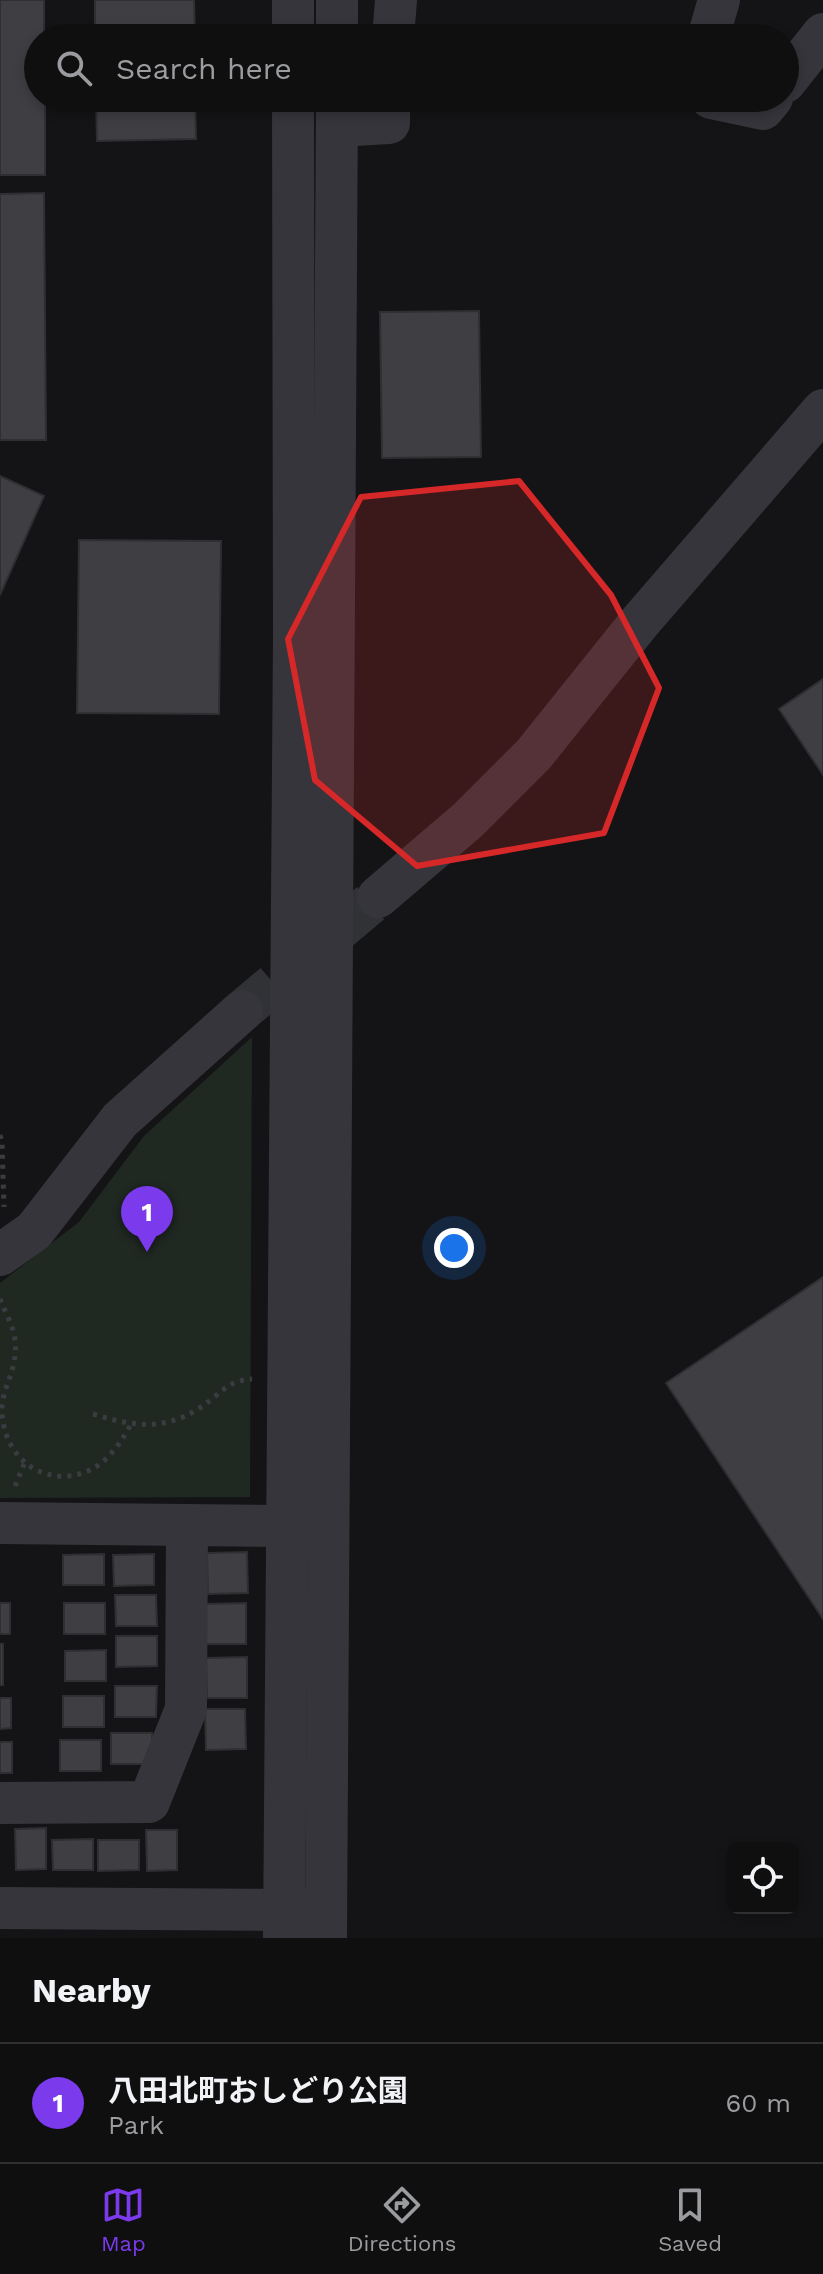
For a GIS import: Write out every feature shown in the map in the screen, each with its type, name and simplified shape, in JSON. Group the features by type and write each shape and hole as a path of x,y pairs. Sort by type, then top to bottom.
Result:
{"street":[{"path":"293,0 293,24"},
{"path":"337,0 337,24"},
{"path":"394,24 396,0"},
{"path":"712,24 719,0"},
{"path":"799,64 823,34"},
{"path":"284,1924 294,652 293,112"},
{"path":"0,1908 326,1924 337,112 389,123 389,112"},
{"path":"378,897 468,820 534,754 639,623 823,410"},
{"path":"2,1237 34,1231 120,1120 242,1011"},
{"path":"0,1523 286,1526"},
{"path":"0,1803 149,1802 186,1709 187,1526"}],"path":[{"path":"0,1135 2,1237"},
{"path":"0,1299 16,1337 14,1369 2,1404 3,1428 12,1452 24,1464 43,1473 65,1476 88,1472 110,1456 131,1424"},
{"path":"93,1414 131,1424 166,1424 183,1418 239,1380 261,1379"}],"highlighted area":[{"path":"519,481 611,595 659,688 604,833 417,866 315,780 288,639 361,497"}],"shaded area":[{"path":"252,1037 250,1497 0,1498 0,1283 79,1222 144,1136"}],"building":[{"path":"0,0 44,0 44,24 24,24 24,112 45,112 45,175 0,175"},
{"path":"95,0 194,0 195,24 95,24"},
{"path":"96,112 195,112 196,139 97,141"},
{"path":"44,193 46,440 0,440 0,194"},
{"path":"479,311 481,457 382,458 380,312"},
{"path":"0,476 44,496 0,595"},
{"path":"79,540 221,541 219,714 77,713"},
{"path":"823,679 823,775 779,709"},
{"path":"823,1277 823,1619 666,1383"},
{"path":"247,1552 248,1593 208,1594 207,1553"},
{"path":"104,1554 104,1585 63,1585 63,1555"},
{"path":"154,1554 154,1585 114,1586 113,1555"},
{"path":"115,1595 156,1595 157,1626 116,1626"},
{"path":"0,1603 10,1603 10,1634 0,1634"},
{"path":"64,1603 105,1603 105,1634 64,1634"},
{"path":"246,1603 246,1644 206,1644 205,1604"},
{"path":"116,1636 157,1636 157,1666 116,1667"},
{"path":"0,1644 3,1644 3,1685 0,1685"},
{"path":"106,1650 106,1681 65,1681 65,1651"},
{"path":"247,1657 247,1698 207,1698 206,1658"},
{"path":"115,1686 157,1686 156,1717 115,1717"},
{"path":"63,1696 104,1696 104,1727 63,1727"},
{"path":"0,1698 11,1698 11,1728 0,1729"},
{"path":"205,1709 245,1709 246,1749 206,1750"},
{"path":"111,1733 152,1733 153,1764 111,1764"},
{"path":"60,1740 101,1740 101,1771 60,1771"},
{"path":"0,1742 12,1742 12,1773 0,1773"},
{"path":"46,1828 46,1869 16,1870 15,1829"},
{"path":"146,1830 177,1830 177,1870 147,1871"},
{"path":"93,1839 93,1870 53,1870 52,1840"},
{"path":"98,1840 139,1840 139,1870 98,1871"}],"tunnel":[{"path":"242,1011 378,897"}],"place":[{"name":"八田北町おしどり公園","path":"147,1252"}]}
